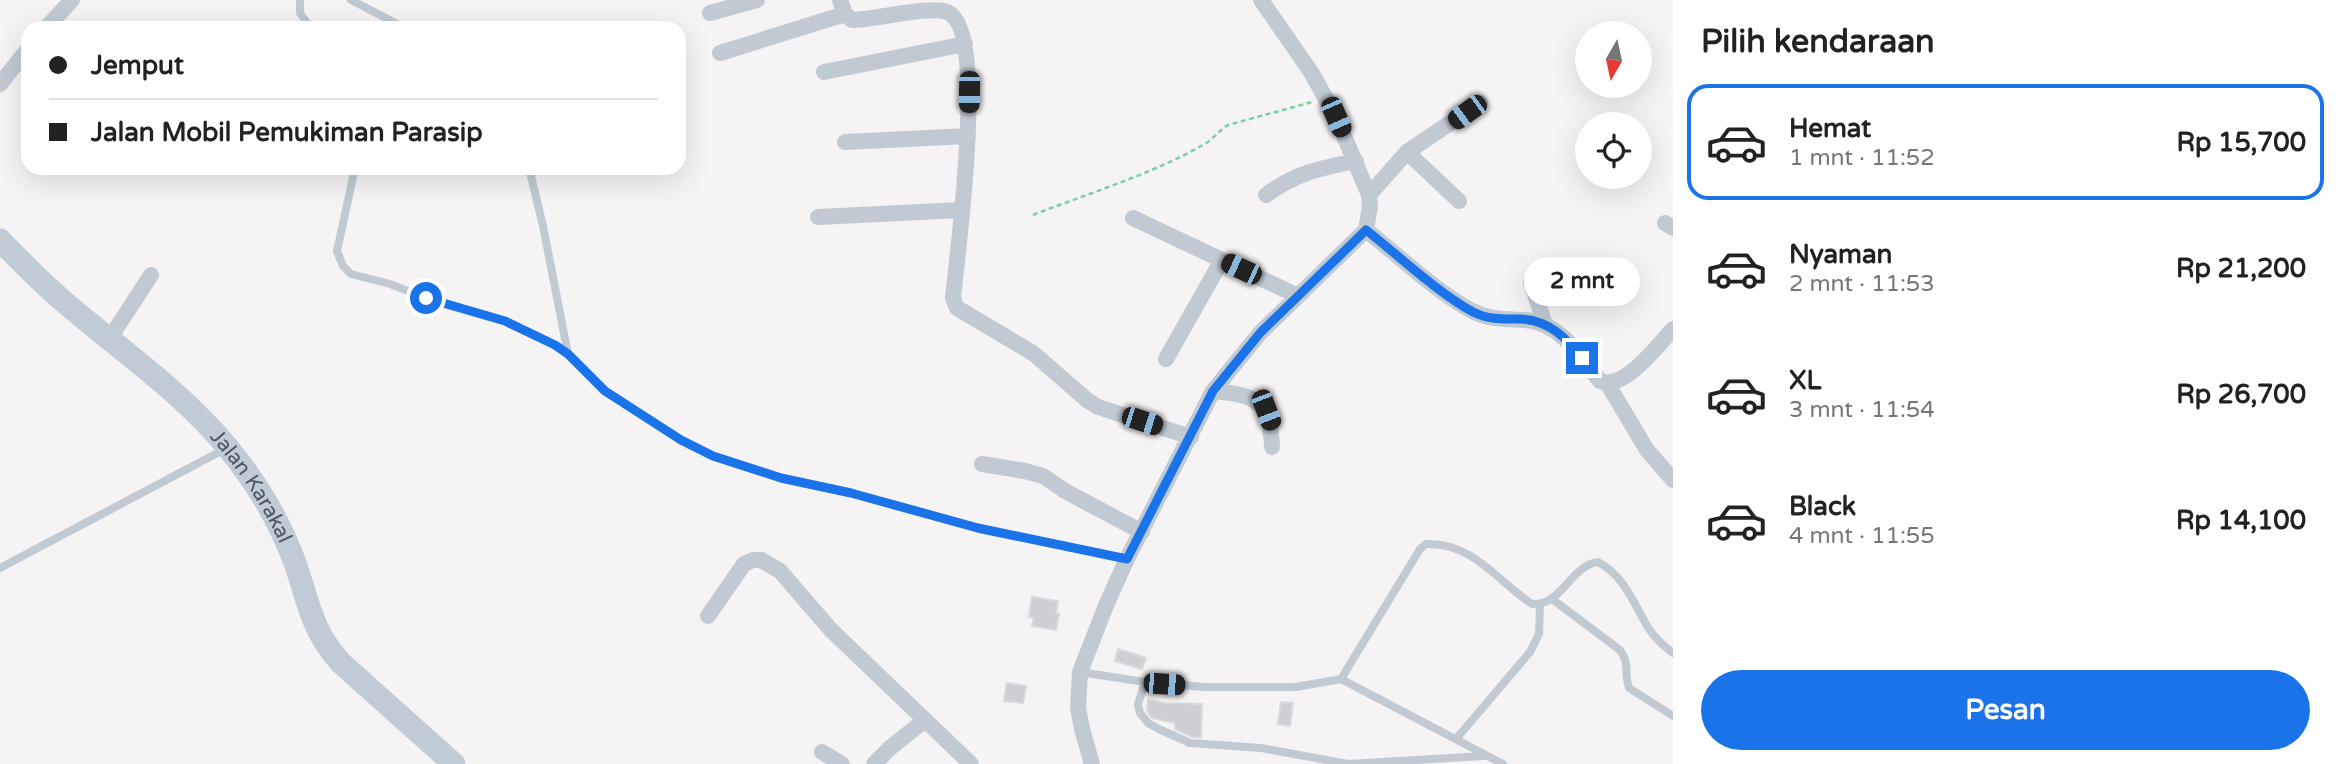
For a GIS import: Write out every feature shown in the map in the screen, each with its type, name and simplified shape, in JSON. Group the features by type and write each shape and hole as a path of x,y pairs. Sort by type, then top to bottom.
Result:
{"main road":[{"name":"Jalan Karakal","path":"0,240 47,287 172,391 228,447 262,495 294,562 314,624 327,648 454,764"}],"street":[{"path":"52,21 72,0"},
{"path":"710,13 757,0"},
{"path":"1092,764 1078,708 1080,672 1127,559 1213,391 1260,333 1366,230 1369,195 1356,162 1311,72 1261,0"},
{"path":"720,53 842,7 852,20 938,10 956,17 965,44 969,92 968,136 953,298 957,308 1032,353 1098,407 1191,437"},
{"path":"824,72 965,44"},
{"path":"0,84 21,58"},
{"path":"1369,195 1406,152 1480,103"},
{"path":"845,142 968,136"},
{"path":"1406,152 1459,201"},
{"path":"1266,195 1283,181 1299,174 1356,162"},
{"path":"818,217 961,210"},
{"path":"1133,218 1298,296"},
{"path":"1366,230 1458,302 1475,312 1492,319 1532,320 1559,332 1600,381 1606,383 1621,380 1673,329"},
{"path":"1166,359 1222,260"},
{"path":"110,338 151,275"},
{"path":"1531,283 1545,324"},
{"path":"1606,383 1647,450 1673,480"},
{"path":"1213,391 1236,393 1259,403 1266,410 1271,424 1272,447"},
{"path":"982,464 1042,476 1142,532"},
{"path":"708,616 744,564 761,560 780,571 831,630 971,764"},
{"path":"874,764 925,720"},
{"path":"822,752 842,764"}],"lane":[{"path":"300,0 300,13 306,21"},
{"path":"351,0 392,21"},
{"path":"353,175 337,251 342,266 351,274 505,321 555,345 568,354 605,391 681,440 713,456 781,478 851,493 978,528 1127,559"},
{"path":"530,175 543,226 568,354"},
{"path":"0,568 228,447"},
{"path":"1341,679 1420,549 1426,544 1453,548 1470,556 1492,569 1524,599 1541,605 1552,599 1586,566 1598,562 1613,573 1637,605 1650,630 1673,653"},
{"path":"1552,599 1620,650 1626,658 1629,688 1673,716"},
{"path":"1456,739 1530,652 1538,634 1541,605"},
{"path":"1080,672 1144,682 1258,688 1297,687 1341,679 1503,764"},
{"path":"1144,682 1138,704 1140,713 1148,723 1190,743 1261,748 1356,764 1487,756"}],"path":[{"path":"1033,215 1186,153 1212,139 1228,125 1325,97"}],"building":[{"path":"1032,597 1058,601 1056,630 1032,626 1034,618 1029,617"},
{"path":"1118,649 1146,658 1142,669 1115,661"},
{"path":"1007,683 1026,686 1023,703 1004,701"},
{"path":"1148,699 1164,703 1202,704 1201,737 1192,737 1175,729 1175,723 1152,718 1147,711"},
{"path":"1281,702 1293,703 1290,726 1278,724"}],"route":[{"path":"426,298 505,321 555,345 568,354 605,391 681,440 713,456 781,478 851,493 978,528 1127,559 1213,391 1260,333 1366,230 1458,302 1492,319 1532,320 1545,324 1559,332 1582,358"}]}
